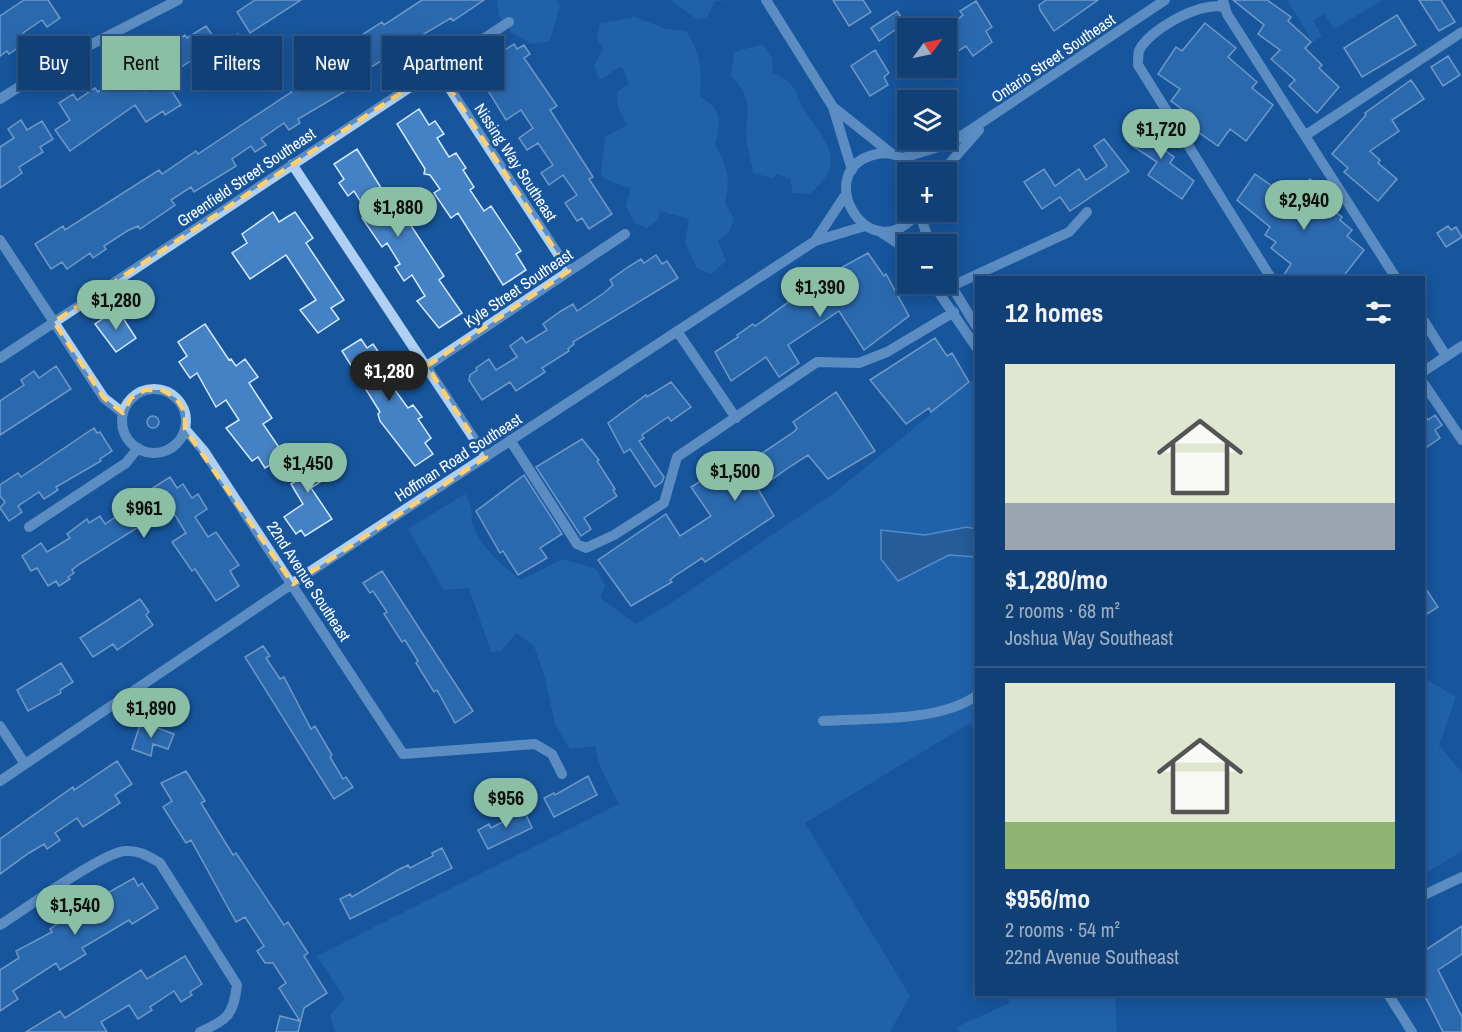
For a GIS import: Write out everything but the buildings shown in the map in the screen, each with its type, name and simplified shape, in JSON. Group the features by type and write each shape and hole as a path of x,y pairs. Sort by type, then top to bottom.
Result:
{"street":[{"path":"0,99 63,59 178,0"},
{"path":"766,0 833,106 852,170"},
{"name":"Ontario Street Southeast","path":"852,170 862,160 871,156 898,156 951,143 1165,0"},
{"path":"1270,276 1138,65 1140,50 1154,35 1197,8 1222,3 1395,276"},
{"name":"Greenfield Street Southeast","path":"488,36 509,22"},
{"path":"1306,135 1462,32"},
{"name":"Greenfield Street Southeast","path":"0,358 405,90"},
{"name":"Nissing Way Southeast","path":"451,90 569,271"},
{"path":"833,106 905,162"},
{"name":"Ontario Street Southeast","path":"951,162 987,121"},
{"path":"292,164 486,457"},
{"name":"Hoffman Road Southeast","path":"815,241 846,194 852,170"},
{"path":"846,194 848,207 855,218 865,226 879,230 897,242"},
{"path":"957,278 1069,232 1079,224 1087,212"},
{"path":"879,230 902,227 907,222"},
{"name":"Hoffman Road Southeast","path":"0,781 510,440 815,241 865,226"},
{"name":"Kyle Street Southeast","path":"427,366 625,234"},
{"path":"0,240 104,398 123,413 122,421 127,437 138,448 154,453 170,448 182,436 185,429"},
{"path":"940,294 975,345"},
{"path":"957,294 975,324"},
{"path":"510,440 577,544 586,548 614,535 664,503 677,457 817,362 859,363 887,352 954,312"},
{"path":"1425,323 1446,356"},
{"path":"677,331 736,418"},
{"path":"1425,370 1462,346"},
{"path":"1425,385 1462,440"},
{"name":"22nd Avenue Southeast","path":"123,413 126,405 138,393 162,390 182,404 185,412 185,429 204,451 404,754 535,744 552,754 562,774"},
{"path":"29,527 126,463 138,448"},
{"path":"823,722 943,711 964,704 975,697"},
{"path":"0,726 25,764"},
{"path":"0,925 92,864 122,851 140,852 160,863 237,985 234,1009 217,1024 200,1032"},
{"path":"1425,895 1462,877"},
{"path":"1389,996 1412,1032"}],"highlighted area":[{"path":"437,69 569,271 427,366 486,457 293,584 185,429 185,412 176,398 162,390 145,390 131,398 123,413 104,398 54,322"}],"shaded area":[{"path":"497,0 557,0 560,5 550,41 532,44 510,32 509,26 499,16"},
{"path":"671,0 730,0 715,1 708,16 698,20"},
{"path":"1287,0 1383,0 1334,29 1324,14 1313,21 1322,36 1313,42"},
{"path":"635,17 666,29 686,31 691,38 699,62 700,96 713,106 718,117 715,145 727,172 728,186 725,202 734,219 729,232 718,241 726,261 711,274 697,268 685,242 689,219 660,211 658,220 647,228 636,224 626,207 631,188 607,180 601,174 605,137 627,125 618,108 617,92 629,84 622,67 599,79 594,66 603,49 597,39 600,23"},
{"path":"763,44 772,57 773,73 795,89 801,104 830,153 831,163 828,172 821,183 809,194 793,193 790,179 778,174 772,178 753,173 746,134 747,101 739,85 731,76 734,52"},
{"path":"975,378 975,529 967,527 925,535 881,531 881,559 898,581 949,555 975,557 975,729 970,723 805,823 910,996 890,1032 335,1032 330,1015 345,999 317,956 619,804 600,766 595,746 570,749 555,725 545,678 534,646 516,633 501,651 491,652 469,588 444,590 408,529 465,494 478,537 495,558 515,575 522,580 562,559 596,569 605,586 600,598 636,624 833,494"},
{"path":"967,527 975,529 975,557 949,555 898,581 881,559 881,530 925,535"},
{"path":"1425,679 1456,697 1439,745 1462,773 1461,852 1425,873"},
{"path":"1006,996 1115,996 1117,1032 959,1032 957,1027 1010,1003"}]}
